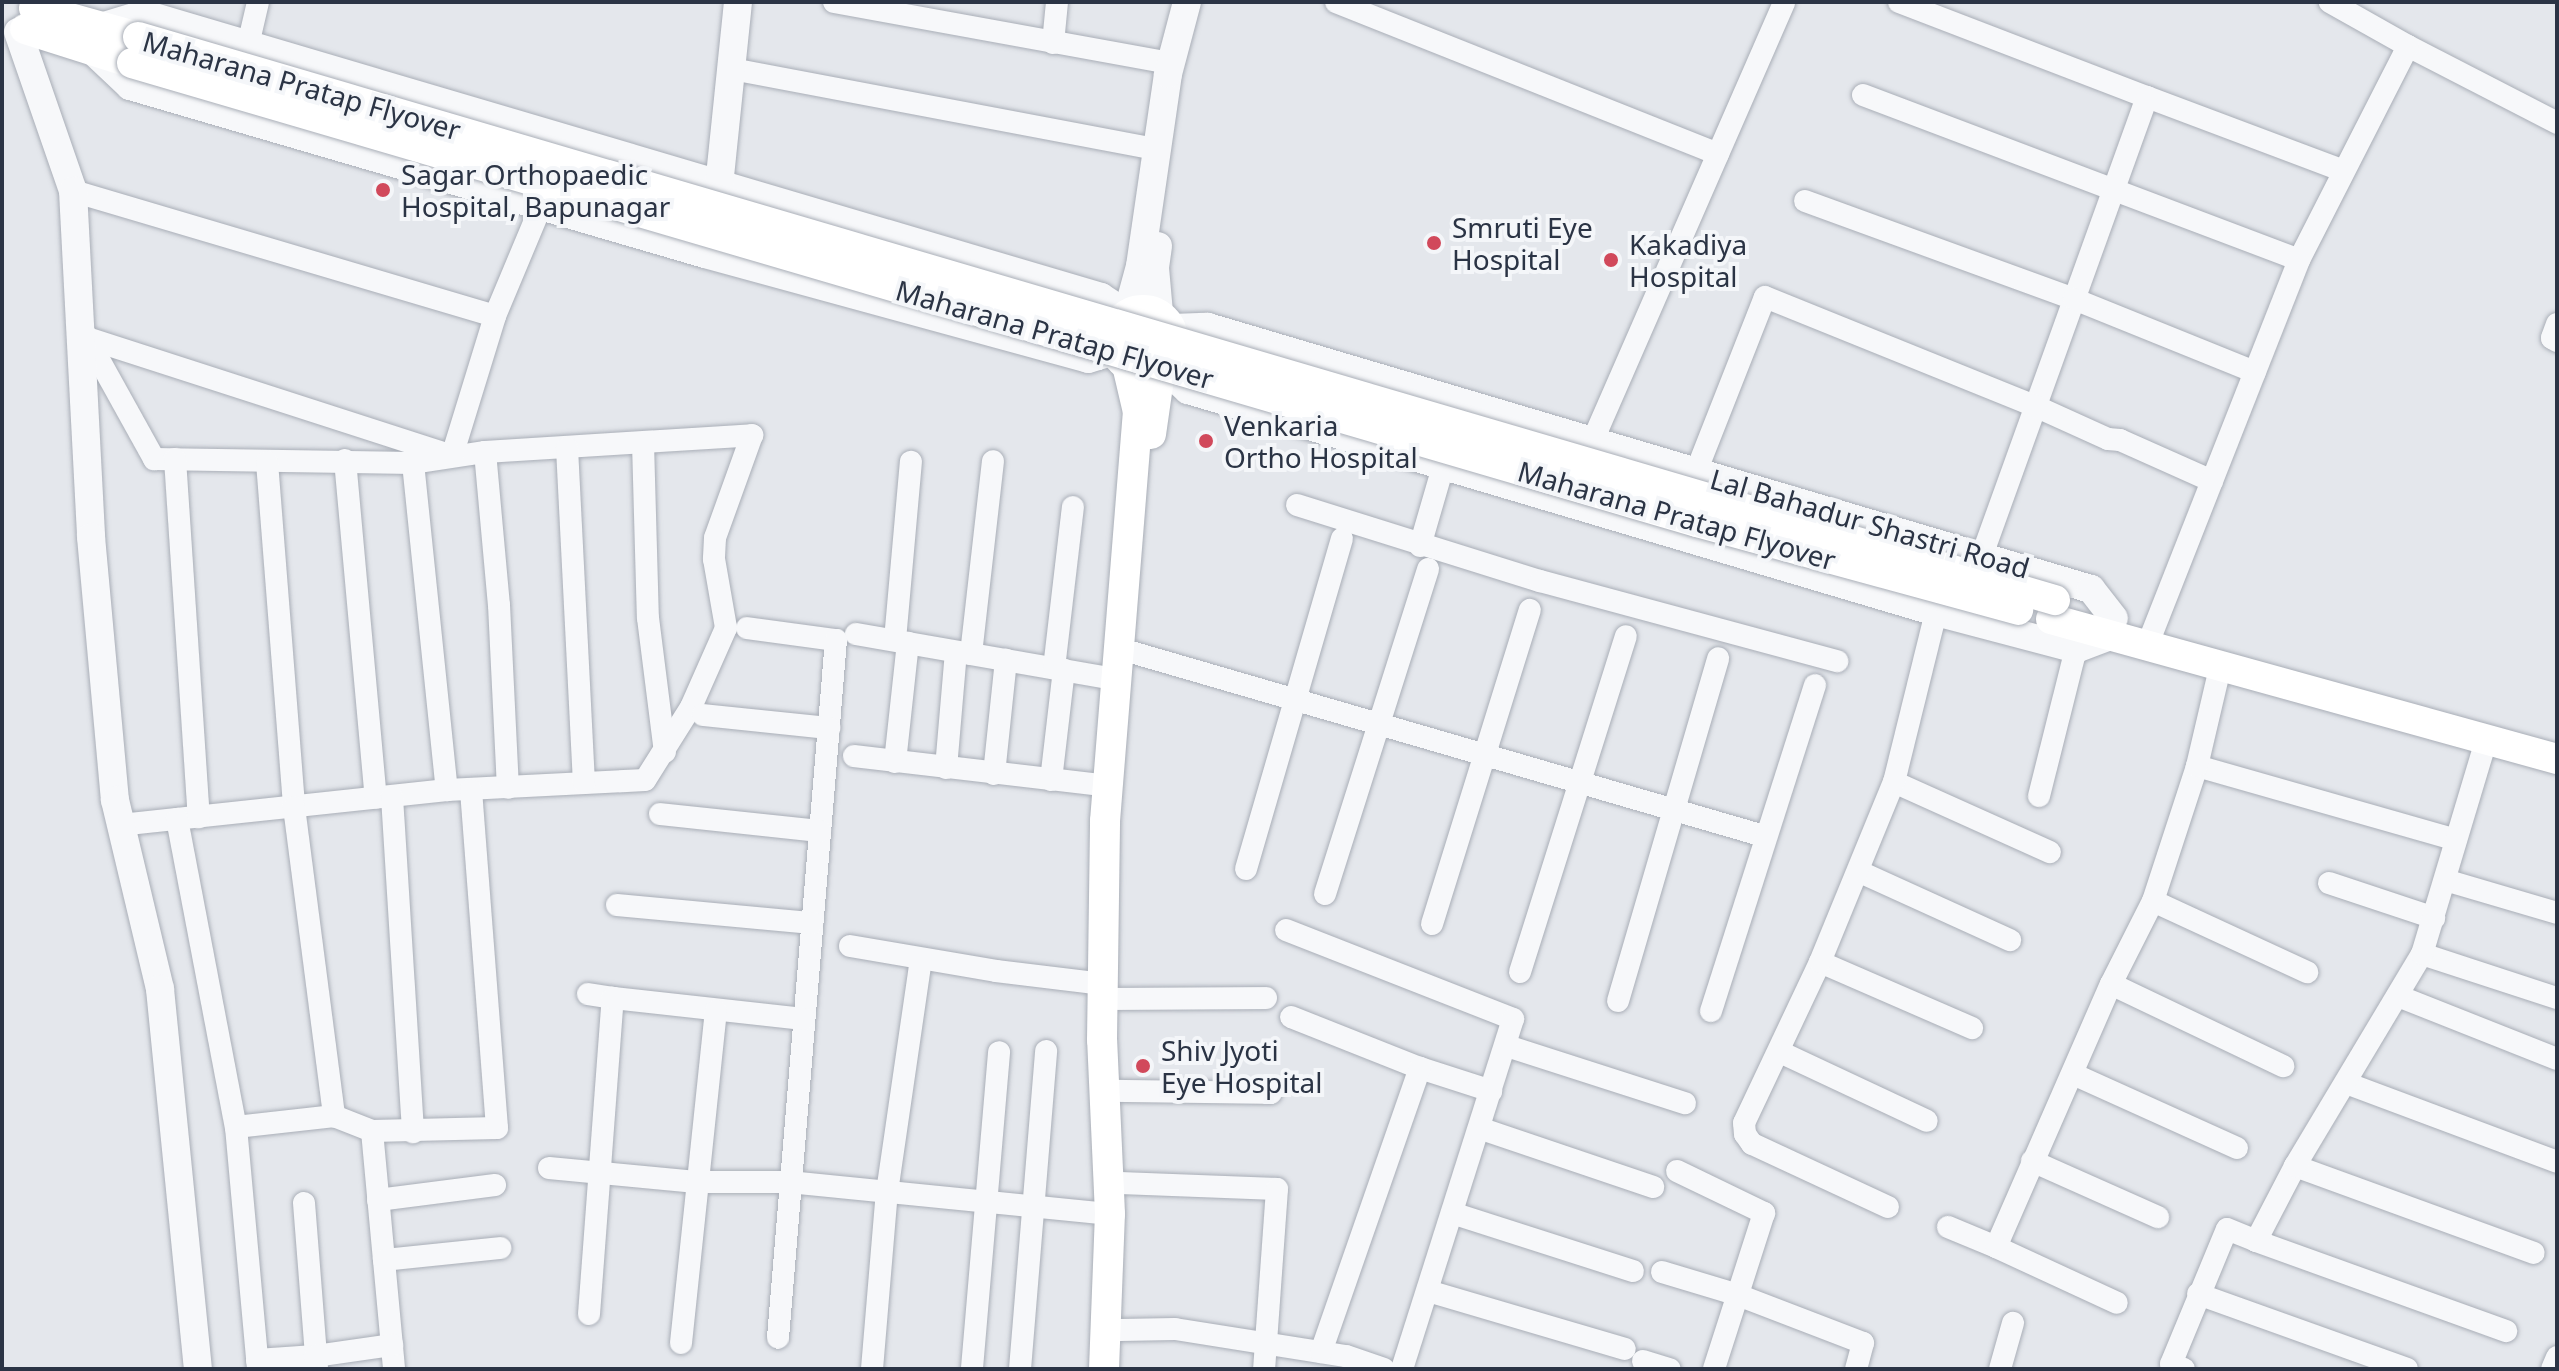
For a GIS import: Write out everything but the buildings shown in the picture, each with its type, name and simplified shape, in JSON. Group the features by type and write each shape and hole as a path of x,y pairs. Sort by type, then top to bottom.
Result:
{"main road":[{"name":"Maharana Pratap Flyover","path":"22,20 135,50 2112,627"},
{"path":"1104,1369 1113,1331 1120,1183 1118,1091 1110,991 1131,652 1153,413 1161,365 1171,351 1165,321 1143,309 1127,314 1114,331 1138,412 1114,679 1108,786 1110,1214 1113,1331 1119,1369"},
{"path":"1121,358 1144,370 1161,365"},
{"path":"2112,627 2557,743"},
{"path":"2150,638 2221,664 2557,759"}],"street":[{"path":"248,45 258,2"},
{"path":"719,186 738,2"},
{"path":"834,2 1171,63"},
{"path":"1053,43 1057,2"},
{"path":"1121,358 1088,359 541,206 130,86 98,40 144,14 1101,297 1127,314 1140,266 1171,63 1187,2"},
{"path":"1165,321 1157,254 1183,77 1203,2"},
{"path":"1336,2 1718,154"},
{"path":"1593,440 1784,2"},
{"path":"1899,2 2344,171"},
{"path":"2330,2 2557,123"},
{"path":"22,20 73,191 83,330 91,537 115,800 160,989 198,1369"},
{"path":"2150,638 2299,260 2408,46"},
{"path":"732,69 1157,149"},
{"path":"1863,95 2299,260"},
{"path":"1982,556 2147,97"},
{"path":"73,191 495,316"},
{"path":"1805,201 2074,299 2255,372"},
{"path":"452,456 495,316 541,206"},
{"path":"1696,472 1765,297 2212,481"},
{"name":"Lal Bahadur Shastri Road","path":"1165,321 1208,327 2091,589 2112,627"},
{"path":"2557,324 2552,338 2557,341"},
{"path":"83,330 452,456"},
{"path":"83,330 154,459 413,463 485,452 752,435 715,538 714,559 726,628 691,707 645,780 447,790 121,825"},
{"path":"1161,365 1188,390 1936,612 2076,649"},
{"path":"643,443 648,618 665,752"},
{"path":"567,448 584,783"},
{"path":"485,452 499,605 508,788"},
{"path":"175,459 188,818 236,1127 257,1364 316,1362 392,1345"},
{"path":"345,460 384,797 413,1132"},
{"path":"946,768 993,461"},
{"path":"267,462 294,807 334,1116"},
{"path":"895,762 911,462"},
{"path":"413,463 447,790"},
{"path":"1420,546 1443,467"},
{"path":"1297,505 1420,546 1837,661"},
{"path":"1051,780 1073,507"},
{"path":"1246,869 1342,539"},
{"path":"1325,894 1428,569"},
{"path":"1432,924 1530,610"},
{"path":"1888,1207 1752,1144 1745,1134 1744,1123 1780,1052 1860,872 1894,782 1936,612"},
{"path":"2039,796 2076,649 2112,627"},
{"path":"747,628 836,640 778,1338"},
{"path":"856,634 1114,679"},
{"path":"1520,972 1577,782 1626,636"},
{"path":"1131,652 1764,836"},
{"path":"1618,1001 1718,658"},
{"path":"994,774 1006,660"},
{"path":"1996,1247 2111,984 2153,901 2197,766 2221,664"},
{"path":"1711,1011 1764,836 1815,685"},
{"path":"703,715 829,728"},
{"path":"2256,1241 2295,1166 2422,954 2487,738"},
{"path":"854,756 1108,786"},
{"path":"2197,766 2456,840"},
{"path":"1894,782 2050,852"},
{"path":"236,1127 334,1116 372,1131 497,1128 471,790"},
{"path":"660,814 820,831"},
{"path":"1860,872 2010,940"},
{"path":"2445,880 2557,913"},
{"path":"2329,883 2434,918"},
{"path":"2153,901 2307,972"},
{"path":"617,905 812,923"},
{"path":"1286,930 1513,1019 1507,1046 1402,1369"},
{"path":"850,946 1110,991 1266,998"},
{"path":"2422,954 2557,998"},
{"path":"872,1369 887,1192 921,959"},
{"path":"1820,962 1972,1028"},
{"path":"2111,984 2283,1066"},
{"path":"588,994 804,1019"},
{"path":"2398,996 2557,1059"},
{"path":"589,1314 602,1176 613,998"},
{"path":"681,1343 716,1011"},
{"path":"1291,1017 1420,1068 1491,1091"},
{"path":"1507,1046 1685,1103"},
{"path":"1020,1369 1046,1051"},
{"path":"972,1368 999,1052"},
{"path":"1780,1052 1927,1121"},
{"path":"1321,1352 1420,1068"},
{"path":"2073,1074 2237,1148"},
{"path":"2346,1083 2557,1162"},
{"path":"1118,1091 1271,1093"},
{"path":"1479,1128 1653,1187"},
{"path":"372,1131 394,1369"},
{"path":"2032,1161 2158,1217"},
{"path":"2295,1166 2534,1253"},
{"path":"549,1168 602,1176 696,1182 789,1182 1110,1214"},
{"path":"1677,1171 1764,1213 1714,1369"},
{"path":"1120,1183 1277,1189 1264,1369"},
{"path":"378,1200 495,1185"},
{"path":"304,1203 316,1362"},
{"path":"1452,1213 1633,1271"},
{"path":"1948,1227 2117,1303"},
{"path":"2184,1369 2171,1364 2227,1229 2506,1331"},
{"path":"384,1260 500,1248"},
{"path":"1662,1272 1738,1295 1863,1343 1856,1369"},
{"path":"1428,1291 1670,1369"},
{"path":"2198,1294 2407,1369"},
{"path":"2000,1369 2013,1323"},
{"path":"1113,1331 1175,1329 1321,1352 1384,1369"},
{"path":"2552,1369 2557,1357"}],"place":[{"name":"Sagar Orthopaedic Hospital, Bapunagar","path":"383,190"},
{"name":"Smruti Eye Hospital","path":"1434,243"},
{"name":"Kakadiya Hospital","path":"1611,260"},
{"name":"Venkaria Ortho Hospital","path":"1206,441"},
{"name":"Shiv Jyoti Eye Hospital","path":"1143,1066"}]}
